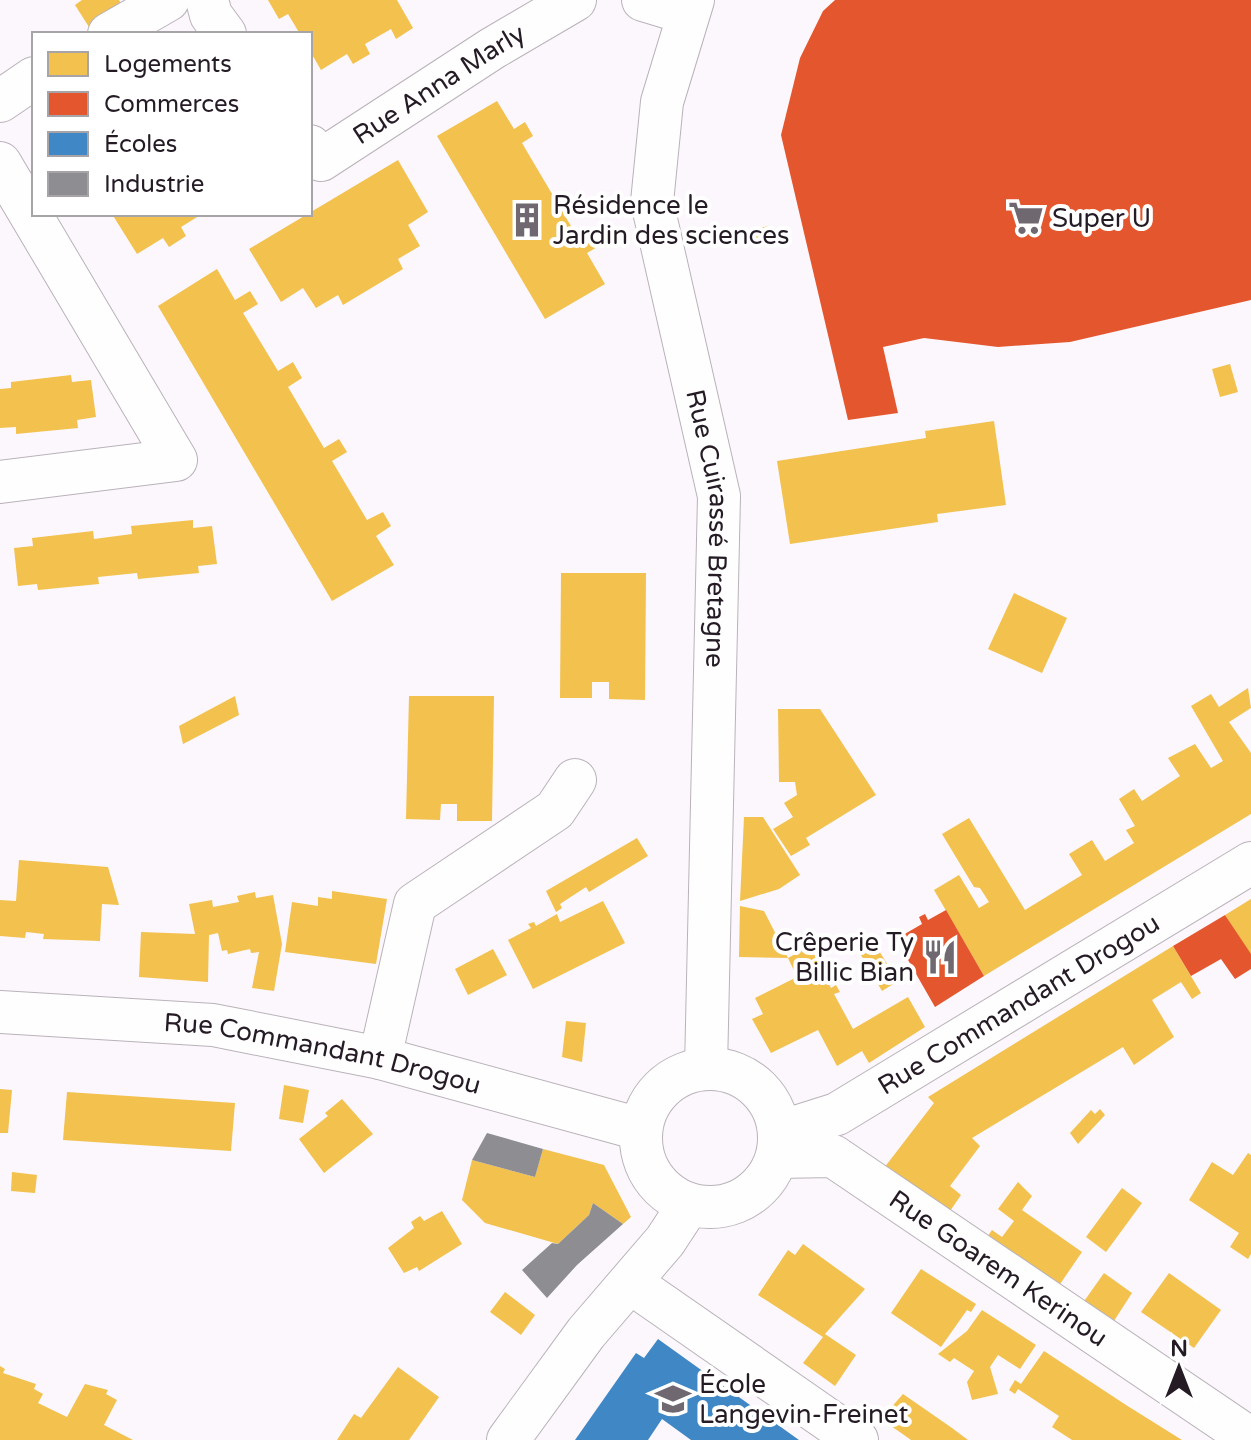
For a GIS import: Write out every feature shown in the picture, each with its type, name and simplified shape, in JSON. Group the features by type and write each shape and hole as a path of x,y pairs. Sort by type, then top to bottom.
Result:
{"street":[{"path":"112,32 168,0"},
{"path":"207,0 211,15 224,32"},
{"name":"Rue Anna Marly","path":"312,149 321,160 493,48 575,0"},
{"path":"643,0 690,7"},
{"name":"Rue Cuirassé Bretagne","path":"690,7 662,102 652,202 719,496 706,1068"},
{"path":"0,101 32,79"},
{"path":"0,163 176,460 0,482"},
{"path":"380,1058 415,904 555,810 575,780"},
{"name":"Rue Commandant Drogou","path":"778,1144 837,1114 1251,863"},
{"name":"Rue Commandant Drogou","path":"0,1012 213,1025 380,1058 640,1129"},
{"path":"706,1068 733,1072 754,1084 773,1108 778,1144 767,1179 752,1194 730,1205 688,1206 667,1194 651,1175 641,1151 640,1129 650,1103 666,1084 683,1074 706,1068"},
{"name":"Rue Goarem Kerinou","path":"778,1144 833,1156 1251,1439"},
{"path":"508,1440 586,1333 631,1283 688,1206"},
{"path":"631,1283 857,1440"}],"building: Logements":[{"path":"82,0 119,0 123,6 89,27 75,5"},
{"path":"268,0 397,0 413,28 396,39 391,29 365,44 370,54 353,64 347,54 321,70 312,54 312,32 299,32 288,14 279,19"},
{"name":"Résidence le Jardin des sciences","path":"497,101 514,129 525,122 533,136 522,143 578,238 590,231 599,246 587,253 605,284 545,319 437,136"},
{"path":"398,160 428,212 408,225 420,246 398,259 403,269 343,305 338,295 316,308 303,288 281,302 249,249 304,216 312,216 312,211"},
{"path":"113,216 199,216 181,227 186,236 169,247 163,238 137,254"},
{"path":"768,226 771,241 747,246 744,232"},
{"path":"217,269 235,300 250,291 258,304 243,313 278,371 293,362 302,378 288,387 324,448 339,439 347,452 332,461 367,520 383,512 391,526 376,536 394,565 332,601 158,306"},
{"path":"1230,364 1238,392 1220,397 1212,369"},
{"path":"71,375 72,382 91,380 96,417 77,420 78,428 16,434 16,427 0,428 0,389 11,388 11,382"},
{"path":"994,421 1006,505 937,514 938,522 790,544 777,461 926,438 925,431"},
{"path":"193,520 193,528 212,526 217,564 198,566 199,573 138,579 137,573 98,577 99,584 38,590 37,584 18,586 14,548 33,546 32,538 93,531 94,539 132,534 131,526"},
{"path":"561,573 646,573 645,700 609,699 609,682 592,682 592,698 560,698"},
{"path":"1014,593 1067,618 1042,673 988,649"},
{"path":"1248,688 1251,708 1229,722 1251,753 1251,814 984,976 934,890 959,875 979,908 989,902 980,888 974,887 942,834 969,818 1025,910 1082,875 1069,854 1092,840 1105,861 1134,843 1126,830 1135,826 1119,799 1134,789 1142,801 1180,776 1168,758 1195,744 1211,768 1223,761 1191,706 1211,694 1219,707"},
{"path":"235,696 239,715 183,744 179,726"},
{"path":"409,696 494,696 492,821 457,821 457,804 441,804 440,820 406,819"},
{"path":"778,709 820,709 876,795 806,838 810,845 791,856 773,829 793,817 784,803 797,795 795,782 779,782"},
{"path":"744,817 763,817 800,875 779,889 740,901"},
{"path":"637,838 648,856 589,892 586,887 560,904 562,908 556,912 546,891"},
{"path":"19,860 108,867 119,905 102,904 100,941 43,939 44,934 26,932 25,938 0,936 0,900 16,901"},
{"path":"332,891 387,899 376,964 285,952 292,902 318,906 318,897 332,899"},
{"path":"255,892 256,898 273,895 282,944 274,991 252,988 259,952 251,953 250,949 228,954 227,950 222,951 218,933 209,935 208,982 139,977 141,932 195,934 189,904 212,900 213,907 239,902 237,896"},
{"path":"1251,899 1251,957 1225,915"},
{"path":"603,901 625,943 533,989 508,940 531,928 528,924 534,922 536,926 557,914 560,922"},
{"path":"740,906 764,911 788,958 739,957"},
{"path":"869,935 898,981 882,991 854,943"},
{"path":"810,946 831,988 836,985 840,992 834,994 853,1029 908,997 925,1027 869,1063 862,1051 837,1066 818,1030 771,1053 752,1019 763,1014 755,998 797,977 788,958"},
{"path":"1173,946 1201,993 1192,999 1181,982 1152,1000 1174,1037 1134,1065 1123,1047 972,1138 980,1146 950,1186 961,1195 948,1214 884,1168 934,1103 928,1097"},
{"path":"493,949 507,975 468,995 455,969"},
{"path":"566,1021 586,1023 582,1062 562,1057"},
{"path":"284,1085 309,1090 303,1123 279,1119"},
{"path":"0,1089 12,1090 8,1133 0,1133"},
{"path":"67,1092 235,1103 231,1151 63,1140"},
{"path":"342,1099 373,1134 324,1173 299,1139 328,1116 325,1113"},
{"path":"1100,1109 1105,1115 1078,1144 1070,1133 1091,1110 1095,1114"},
{"path":"543,1149 604,1165 631,1217 623,1224 593,1203 589,1215 558,1244 485,1223 462,1200 472,1160 535,1177"},
{"path":"1248,1153 1251,1155 1251,1254 1248,1259 1230,1247 1239,1233 1189,1200 1212,1162 1233,1175"},
{"path":"12,1172 37,1175 35,1193 11,1191"},
{"path":"1018,1182 1032,1196 1022,1210 1082,1252 1056,1290 985,1240 992,1230 1002,1237 1014,1221 998,1209"},
{"path":"1122,1188 1142,1203 1106,1252 1086,1237"},
{"path":"442,1211 462,1244 419,1271 417,1267 404,1273 388,1248 414,1228 411,1222 420,1216 424,1221"},
{"path":"803,1244 865,1289 825,1334 856,1355 835,1386 803,1363 823,1337 758,1295 788,1250 795,1255"},
{"path":"921,1269 976,1304 971,1312 967,1310 941,1347 891,1313"},
{"path":"1104,1273 1132,1293 1110,1327 1080,1307"},
{"path":"1169,1273 1221,1310 1194,1348 1141,1312"},
{"path":"505,1292 535,1315 521,1335 490,1312"},
{"path":"982,1310 1036,1345 1020,1369 998,1355 990,1367 998,1394 972,1400 967,1382 974,1371 954,1358 950,1362 938,1354 967,1331"},
{"path":"1044,1351 1182,1440 1072,1440 1052,1427 1059,1416 1018,1389 1015,1394 1009,1390 1015,1380 1021,1384"},
{"path":"0,1366 5,1369 3,1373 36,1384 34,1389 43,1394 38,1403 67,1417 85,1384 108,1390 106,1394 117,1400 104,1425 133,1440 0,1440"},
{"path":"398,1367 439,1397 409,1440 337,1440 354,1414 361,1418"},
{"path":"903,1394 968,1440 911,1440 881,1419"}],"building: Commerces":[{"name":"Super U","path":"835,0 1251,0 1251,300 1070,342 998,347 924,338 883,347 898,413 848,420 781,135 800,58 823,11"},
{"name":"Crêperie Ty Billic Bian","path":"946,910 984,976 935,1007 896,939 922,924 919,917 925,914 928,920"},
{"path":"1225,915 1251,954 1251,969 1235,979 1221,959 1191,976 1173,946"}],"building: Écoles":[{"name":"École Langevin-Freinet","path":"658,1339 799,1440 691,1440 662,1419 648,1440 575,1440 636,1353 644,1358"}],"building: Industrie":[{"path":"487,1133 543,1149 535,1177 472,1160"},
{"path":"593,1203 623,1224 577,1265 547,1298 522,1270 552,1243 558,1244 589,1215"}],"place":[{"name":"Super U","path":"1026,218"},
{"name":"Résidence le Jardin des sciences","path":"527,220"},
{"name":"Crêperie Ty Billic Bian","path":"940,957"},
{"name":"École Langevin-Freinet","path":"673,1399"}]}
